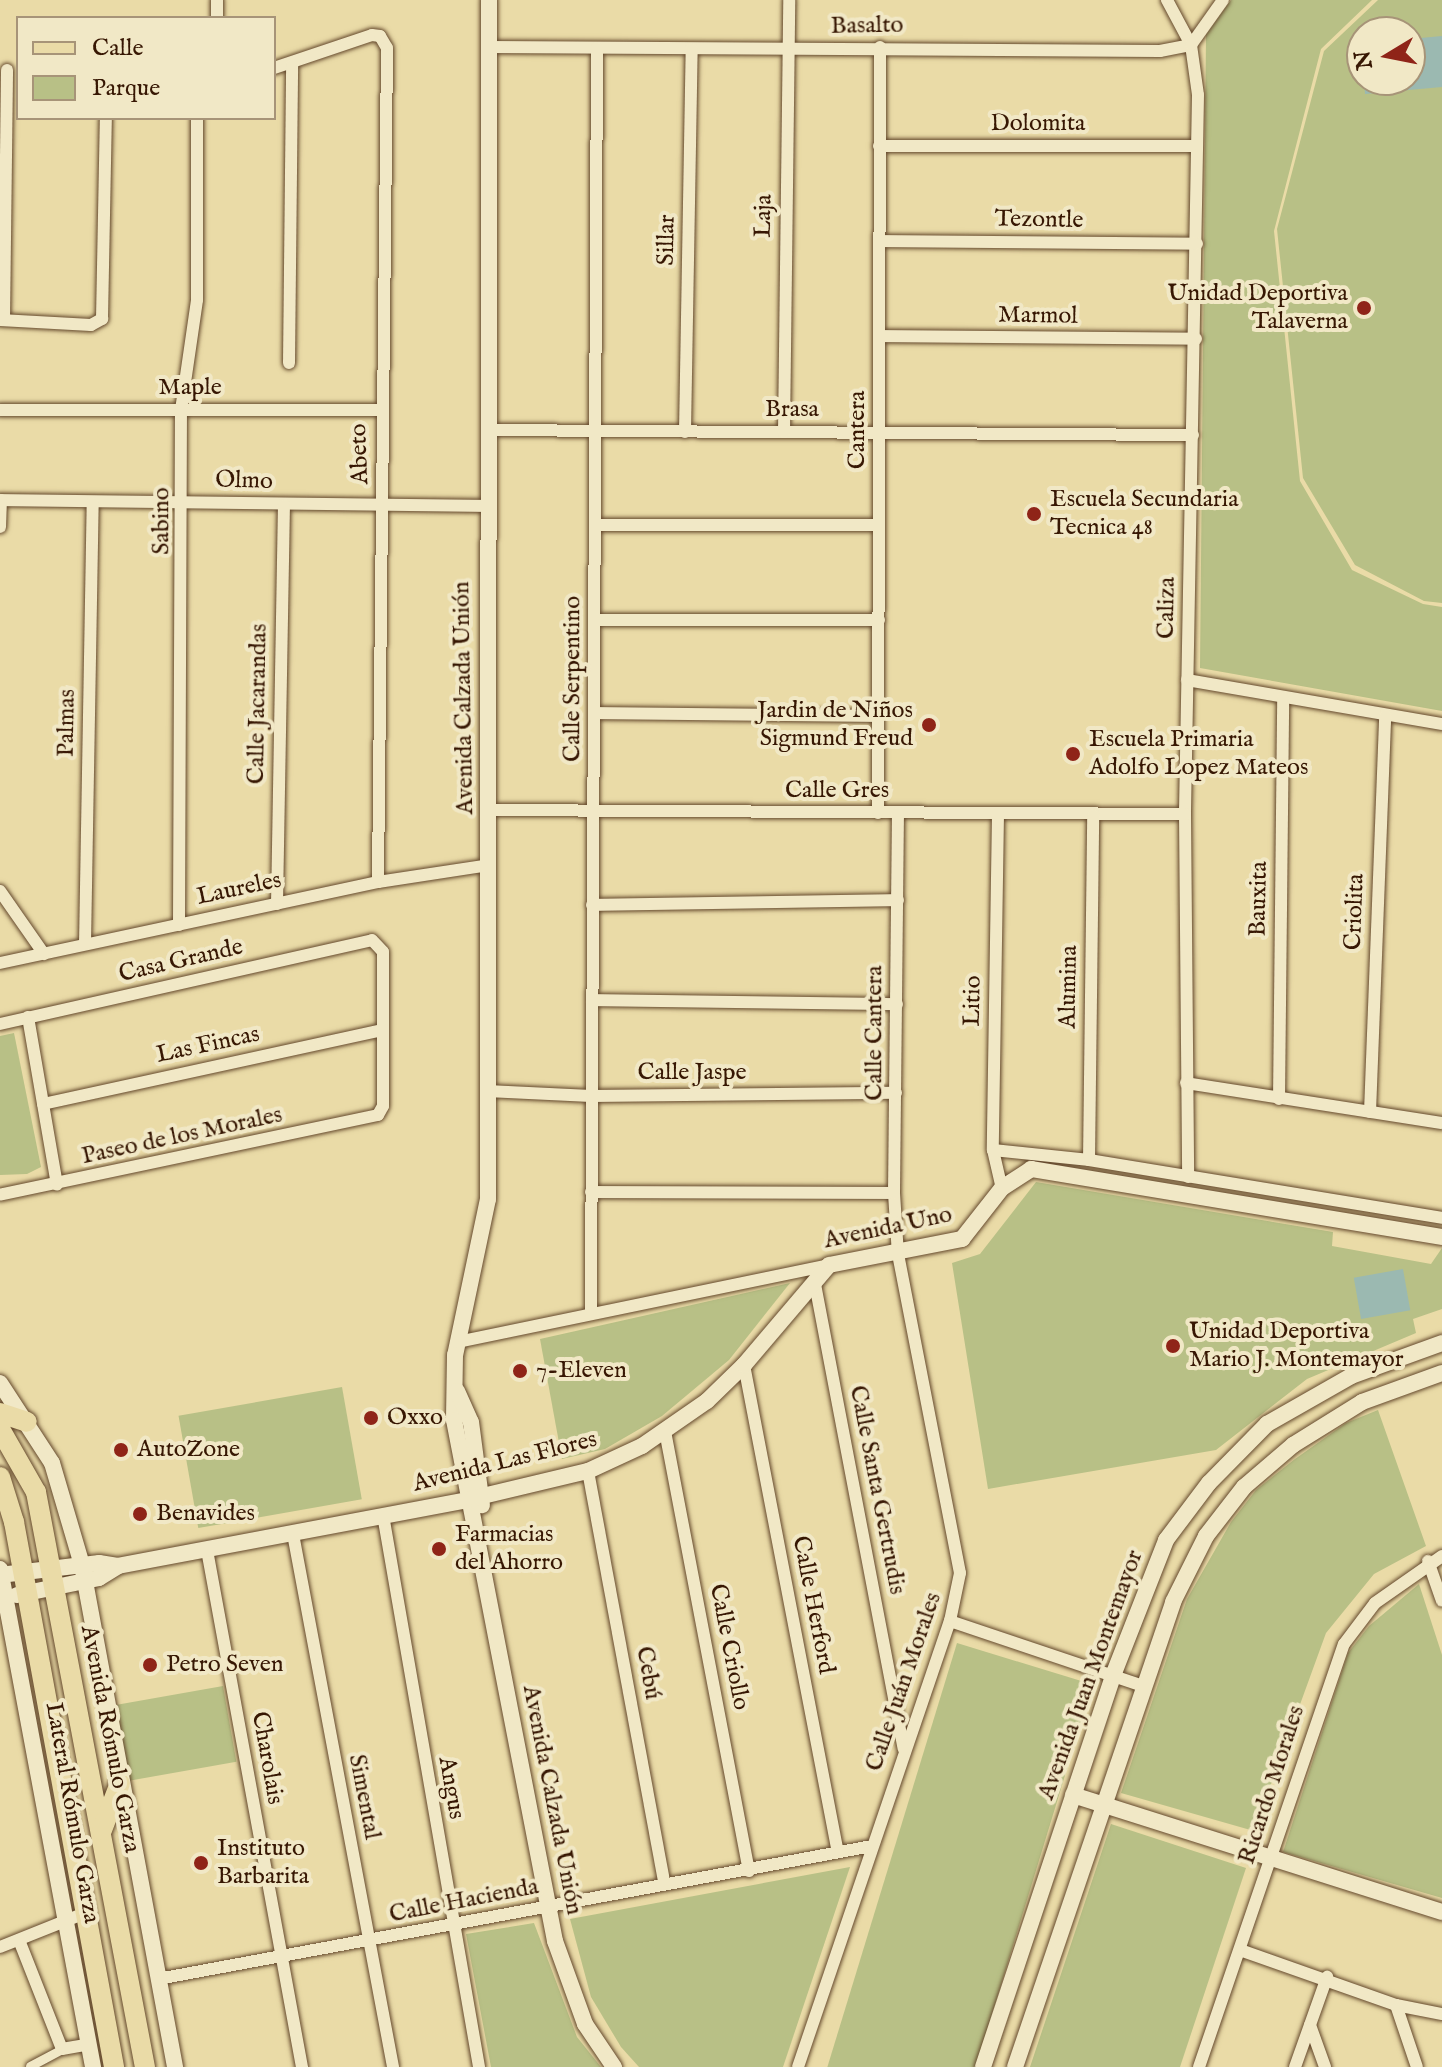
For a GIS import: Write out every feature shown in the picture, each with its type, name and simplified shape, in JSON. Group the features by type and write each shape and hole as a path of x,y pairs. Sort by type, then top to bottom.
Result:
{"main road":[{"path":"0,1413 27,1422"},
{"name":"Avenida Rómulo Garza","path":"0,1429 36,1492 145,2067"},
{"path":"0,1474 24,1490 50,1576"},
{"path":"0,1474 6,1573 26,1594 76,1916 114,2067"},
{"path":"102,1830 120,1783"}],"street":[{"name":"Avenida Calzada Unión","path":"489,0 487,1208 458,1342 454,1420 466,1500 476,1530 548,1908 577,2006 614,2067"},
{"name":"Laja","path":"784,432 789,0"},
{"name":"Caliza","path":"1167,0 1191,45 1197,146 1196,339 1185,814 1188,1177"},
{"path":"1191,45 1223,0"},
{"name":"Abeto","path":"292,65 372,35 380,36 387,48 380,410 383,502 378,882"},
{"name":"Basalto","path":"489,47 788,50 880,47 1128,52 1191,45"},
{"name":"Cantera","path":"878,813 880,47"},
{"name":"Calle Serpentino","path":"591,1311 597,48"},
{"name":"Sillar","path":"685,432 692,49"},
{"path":"276,68 292,65 289,363"},
{"path":"8,70 2,320 91,325 105,312 106,120"},
{"name":"Sabino","path":"179,925 185,501 181,410 197,300 197,120"},
{"name":"Dolomita","path":"879,146 1197,146"},
{"name":"Tezontle","path":"880,241 1197,244"},
{"name":"Marmol","path":"880,336 1196,339"},
{"name":"Maple","path":"0,410 380,410"},
{"name":"Brasa","path":"487,430 1193,435"},
{"path":"0,500 0,527"},
{"name":"Olmo","path":"0,500 284,505 383,502 486,506"},
{"name":"Palmas","path":"85,944 93,503"},
{"name":"Calle Jacarandas","path":"277,904 284,505"},
{"path":"597,525 879,525"},
{"path":"596,620 879,620"},
{"path":"1187,680 1442,724"},
{"name":"Bauxita","path":"1279,1099 1283,698"},
{"path":"596,713 878,716"},
{"name":"Criolita","path":"1370,1112 1385,715"},
{"name":"Calle Gres","path":"489,810 1185,814"},
{"name":"Calle Cantera","path":"898,813 894,1193 898,1255"},
{"name":"Litio","path":"998,814 993,1150 1002,1188"},
{"name":"Alumina","path":"1089,1160 1093,815"},
{"name":"Laureles","path":"0,963 378,882 489,865"},
{"path":"0,891 44,954"},
{"path":"592,905 898,900"},
{"name":"Casa Grande","path":"0,1024 372,940 383,952 383,1030"},
{"path":"592,1000 897,1004"},
{"path":"28,1017 57,1185"},
{"name":"Las Fincas","path":"43,1104 383,1030"},
{"name":"Paseo de los Morales","path":"0,1195 373,1118 383,1106 383,1030"},
{"path":"1186,1083 1442,1123"},
{"name":"Calle Jaspe","path":"487,1091 591,1096 896,1093"},
{"path":"993,1150 1089,1160 1442,1218"},
{"name":"Avenida Uno","path":"458,1342 591,1311 829,1265 898,1255 968,1236 1002,1188 1031,1169 1442,1237"},
{"path":"591,1192 894,1193"},
{"name":"Calle Juán Morales","path":"798,2067 950,1621 959,1557 898,1255"},
{"name":"Avenida Las Flores","path":"6,1573 50,1576 84,1573 466,1500 588,1471 665,1431 744,1365 829,1265"},
{"name":"Calle Santa Gertrudis","path":"815,1284 904,1751"},
{"name":"Avenida Juan Montemayor","path":"983,2067 1114,1673 1155,1563 1181,1517 1267,1424 1351,1376 1442,1343"},
{"name":"Calle Herford","path":"744,1365 838,1852"},
{"path":"1015,2067 1181,1579 1226,1507 1293,1445 1362,1402 1442,1373"},
{"path":"1351,1376 1362,1402"},
{"path":"0,1383 27,1422 57,1476 84,1573 120,1783 175,2067"},
{"name":"Avenida Calzada Unión","path":"457,1391 471,1422 483,1496 476,1530"},
{"name":"Calle Criollo","path":"665,1431 749,1871"},
{"name":"Cebú","path":"588,1471 664,1883"},
{"name":"Angus","path":"383,1515 452,1926 479,2067"},
{"name":"Simental","path":"293,1534 393,2067"},
{"name":"Charolais","path":"207,1550 302,2067"},
{"name":"Ricardo Morales","path":"1199,2067 1344,1644 1375,1603 1428,1561 1442,1556"},
{"path":"1428,1561 1442,1601"},
{"name":"Lateral Rómulo Garza","path":"6,1573 3,1598 76,1916 93,2067"},
{"name":"Avenida Las Flores","path":"3,1598 26,1594 50,1576"},
{"path":"950,1621 1114,1673 1143,1686"},
{"path":"1073,1795 1442,1912"},
{"name":"Calle Hacienda","path":"158,1979 872,1846"},
{"path":"0,1947 76,1916"},
{"path":"19,1940 62,2049"},
{"path":"1240,1950 1327,1977 1396,2005 1442,2014"},
{"path":"1295,2067 1327,1977"},
{"path":"1396,2005 1417,2067"},
{"path":"1310,2025 1325,2067"},
{"path":"30,2066 62,2049 89,2044"}],"green space":[{"path":"1231,0 1372,0 1355,16 1346,16 1346,25 1321,49 1274,231 1300,481 1352,570 1423,604 1442,607 1442,711 1200,668 1206,35"},
{"name":"Unidad Deportiva Talaverna","path":"1378,0 1442,0 1442,603 1424,601 1355,565 1303,478 1277,229 1324,51 1346,30 1346,96 1426,96 1426,16 1361,16"},
{"path":"14,1033 41,1167 27,1174 0,1175 0,1036"},
{"name":"Unidad Deportiva Mario J. Montemayor","path":"1036,1182 1333,1232 1332,1246 1431,1264 1442,1248 1442,1309 1413,1319 1416,1333 1307,1379 1216,1450 988,1489 952,1263 980,1254"},
{"path":"790,1283 729,1360 662,1416 605,1449 562,1459 540,1339"},
{"path":"342,1387 362,1499 198,1528 179,1416"},
{"path":"1378,1410 1426,1546 1374,1574 1326,1633 1254,1831 1121,1793 1187,1599 1231,1522 1256,1490 1295,1459 1346,1423"},
{"path":"1419,1584 1442,1655 1442,1898 1283,1852 1348,1653 1369,1626"},
{"path":"957,1643 1093,1685 976,2067 827,2067"},
{"path":"223,1686 236,1762 129,1781 116,1705"},
{"path":"1111,1824 1246,1868 1180,2067 1030,2067"},
{"path":"850,1867 783,2067 639,2067 621,2047 591,1997 570,1919"},
{"path":"534,1923 577,2037 601,2067 491,2067 466,1934"}],"water":[{"path":"1442,36 1442,87 1426,88 1426,38"},
{"path":"1403,1269 1410,1310 1361,1319 1354,1278"}],"place":[{"name":"Unidad Deportiva Talaverna","path":"1364,308"},
{"name":"Escuela Secundaria Tecnica 48","path":"1034,514"},
{"name":"Jardin de Niños Sigmund Freud","path":"929,725"},
{"name":"Escuela Primaria Adolfo Lopez Mateos","path":"1073,754"},
{"name":"Unidad Deportiva Mario J. Montemayor","path":"1173,1346"},
{"name":"7-Eleven","path":"520,1371"},
{"name":"Oxxo","path":"371,1418"},
{"name":"AutoZone","path":"121,1450"},
{"name":"Benavides","path":"140,1514"},
{"name":"Farmacias del Ahorro","path":"439,1549"},
{"name":"Petro Seven","path":"150,1665"},
{"name":"Instituto Barbarita","path":"201,1863"}]}
